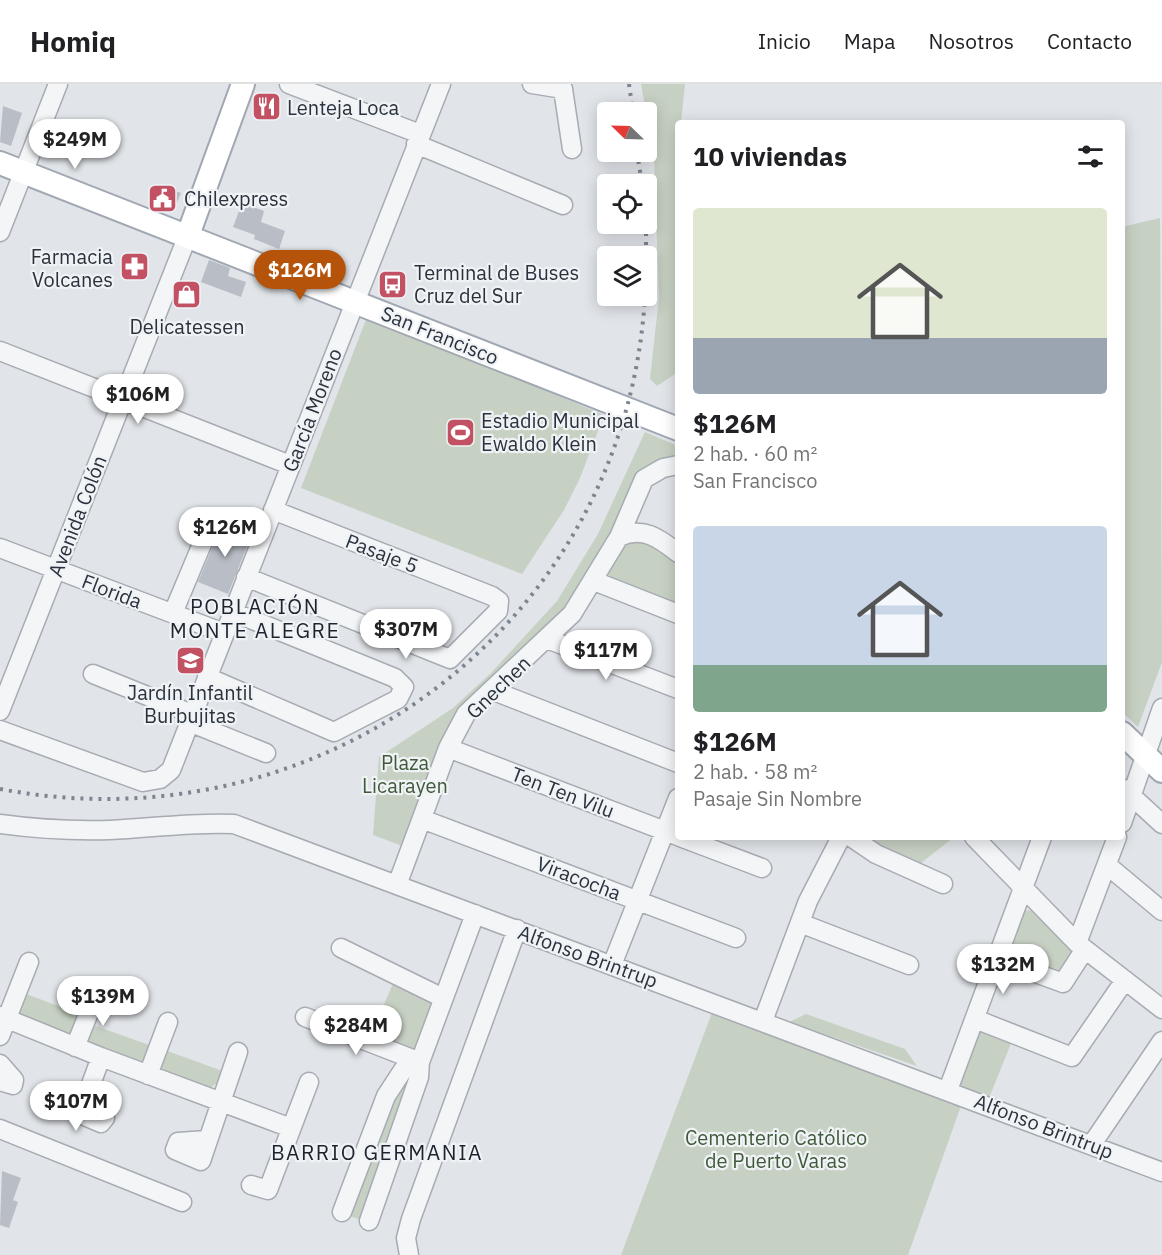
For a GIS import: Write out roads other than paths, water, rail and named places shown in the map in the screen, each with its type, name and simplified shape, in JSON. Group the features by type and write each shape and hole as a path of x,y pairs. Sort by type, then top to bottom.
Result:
{"main road":[{"name":"Avenida Colón","path":"188,235 243,84"},
{"name":"San Francisco","path":"0,163 355,300 675,428"},
{"path":"1125,737 1154,763"}],"street":[{"path":"0,232 58,84"},
{"path":"289,84 418,139 562,205"},
{"name":"García Moreno","path":"0,730 143,782 160,779 171,770 441,84"},
{"path":"532,84 563,89 572,149"},
{"name":"Avenida Colón","path":"0,711 188,235"},
{"path":"0,351 290,465"},
{"name":"Gnechen","path":"397,885 447,748 466,714 494,691 573,614 619,537 644,479 663,468 675,466"},
{"name":"Pasaje 5","path":"246,577 450,659 498,611 499,601 492,596 273,510"},
{"path":"173,614 210,525"},
{"path":"619,537 634,532 648,533 675,551"},
{"name":"Florida","path":"0,548 224,633"},
{"path":"594,581 675,613"},
{"path":"207,677 334,732 398,699 404,687 395,678 233,612"},
{"path":"547,639 675,688"},
{"path":"93,674 266,753"},
{"path":"494,691 675,762"},
{"path":"1162,708 1154,763 1127,791 1162,824"},
{"name":"Ten Ten Vilu","path":"447,748 674,835"},
{"name":"Viracocha","path":"422,819 736,938"},
{"name":"Alfonso Brintrup","path":"0,824 66,830 110,830 204,823 234,824 1162,1172"},
{"path":"612,965 638,900 674,835"},
{"name":"Ten Ten Vilu","path":"687,840 762,868"},
{"path":"762,1021 816,880 839,840"},
{"path":"855,840 876,854 943,884"},
{"path":"977,840 1081,946 1162,1009"},
{"path":"948,1090 1041,840"},
{"path":"997,959 1063,983 1081,946 1116,840"},
{"path":"1107,865 1162,911"},
{"path":"420,1062 403,1070 387,1096 344,1207 370,1216 419,1077 420,1062 475,914"},
{"path":"800,923 909,965"},
{"path":"409,1255 406,1239 411,1219 517,929"},
{"path":"341,948 443,998"},
{"path":"0,1036 3,1017 29,962"},
{"path":"975,1019 1072,1057 1125,980"},
{"path":"75,1047 97,993"},
{"path":"3,1017 102,1058 291,1128"},
{"path":"305,1017 420,1062"},
{"path":"148,1075 168,1022"},
{"path":"1092,1144 1162,1041"},
{"path":"207,1140 238,1052"},
{"path":"87,1096 102,1058"},
{"path":"0,1064 14,1080 13,1085 0,1081"},
{"path":"251,1185 268,1190 309,1082"},
{"path":"0,1129 182,1202"}],"railway":[{"path":"629,84 632,102"},
{"path":"639,162 640,174"},
{"path":"646,234 646,246"},
{"path":"0,789 119,799 233,784 340,747 435,689 517,613 581,520 625,414 643,306"}],"place":[{"name":"Lenteja Loca","path":"266,107"},
{"name":"Chilexpress","path":"163,198"},
{"name":"Farmacia Volcanes","path":"134,267"},
{"name":"Terminal de Buses Cruz del Sur","path":"393,284"},
{"name":"Delicatessen","path":"187,295"},
{"name":"Estadio Municipal Ewaldo Klein","path":"460,432"},
{"name":"Jardín Infantil Burbujitas","path":"190,661"}],"district":[{"name":"POBLACIÓN MONTE ALEGRE","path":"255,618"},
{"name":"BARRIO GERMANIA","path":"377,1152"}],"park label":[{"name":"Plaza Licarayen","path":"405,774"},
{"name":"Cementerio Católico de Puerto Varas","path":"776,1148"}]}
